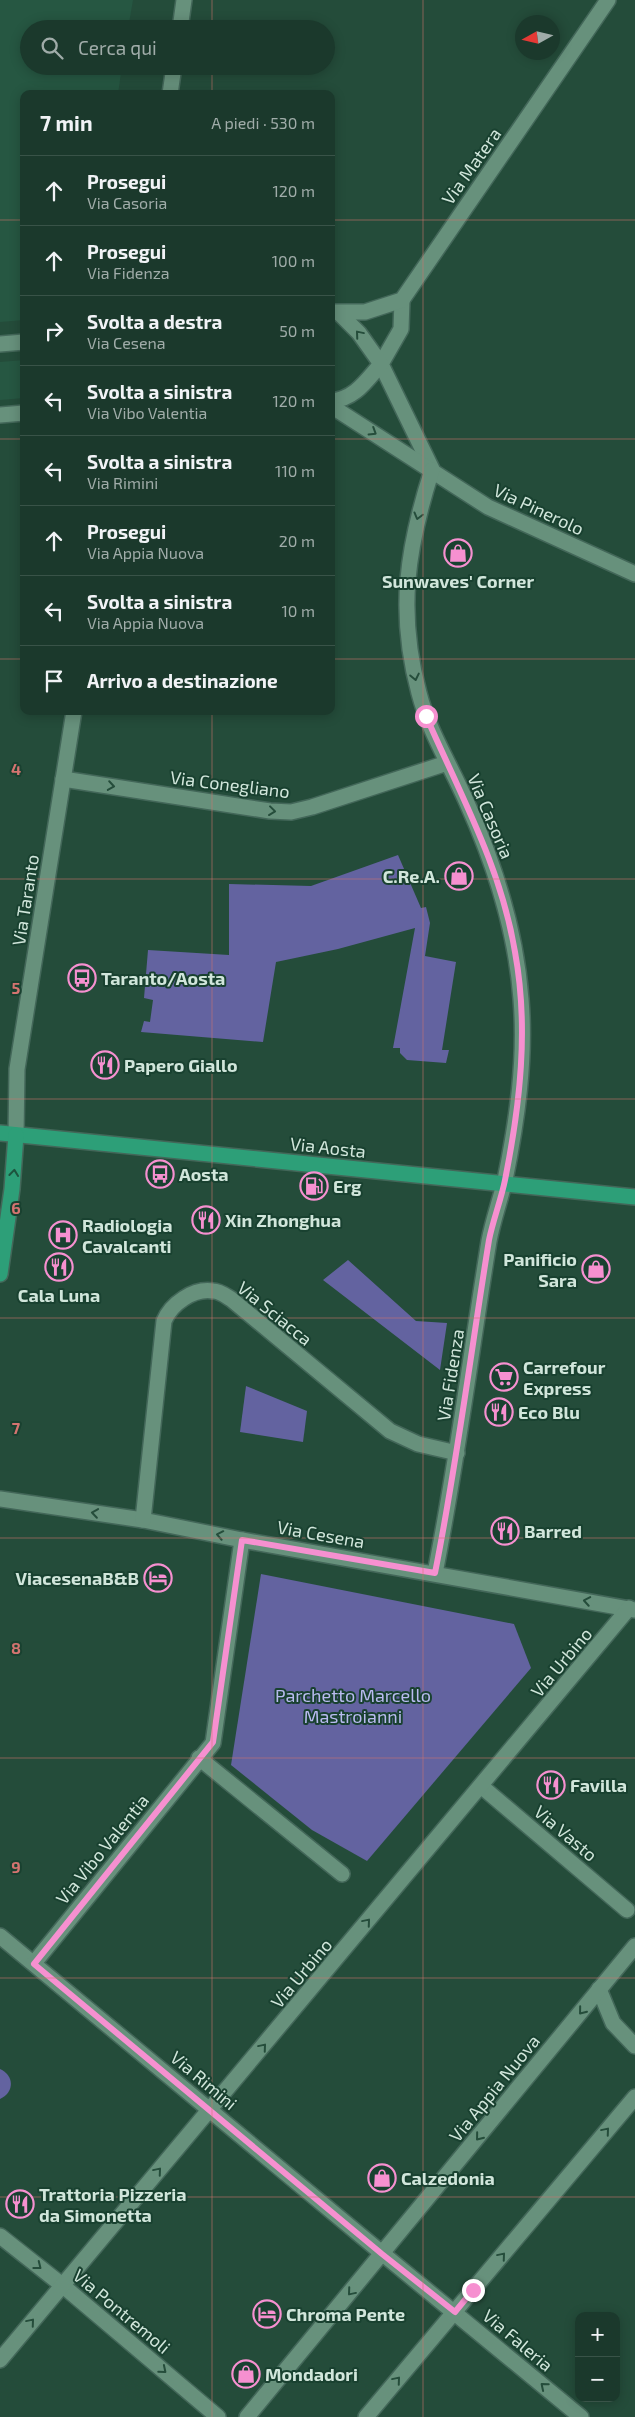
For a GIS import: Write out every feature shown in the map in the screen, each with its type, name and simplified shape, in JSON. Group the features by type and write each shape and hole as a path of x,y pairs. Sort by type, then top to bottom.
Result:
{"main road":[{"name":"Via Aosta","path":"0,1133 635,1197"},
{"name":"Via Taranto","path":"0,1274 12,1189 16,1135"}],"street":[{"path":"181,20 184,0"},
{"name":"Via Matera","path":"402,300 608,0"},
{"path":"171,90 173,75"},
{"path":"335,400 347,398 356,392 381,364 401,329 402,300 373,310 336,313"},
{"path":"336,313 359,333 381,364 432,470"},
{"path":"0,344 20,342"},
{"name":"Via Pinerolo","path":"335,409 488,506 635,574"},
{"path":"0,415 20,413"},
{"name":"Via Casoria","path":"432,470 413,538 408,569 407,615 414,674 419,695 426,716 465,799 491,861 510,926 520,977 523,1026 522,1065 515,1130 504,1183"},
{"name":"Via Taranto","path":"16,1135 17,1068 73,715"},
{"name":"Via Conegliano","path":"63,779 270,811 291,812 312,807 447,763"},
{"name":"Via Fidenza","path":"435,1573 457,1453 490,1237 504,1183"},
{"name":"Via Sciacca","path":"144,1520 164,1321 168,1311 178,1302 202,1292 212,1290 231,1299 390,1431 418,1444 457,1453"},
{"name":"Via Cesena","path":"0,1499 144,1520 242,1540 632,1609"},
{"name":"Via Vibo Valentia","path":"34,1964 213,1742 242,1540"},
{"name":"Via Urbino","path":"0,2360 481,1786 632,1609"},
{"path":"199,1758 342,1874"},
{"name":"Via Vasto","path":"481,1786 626,1910"},
{"name":"Via Rimini","path":"0,1936 382,2254"},
{"name":"Via Appia Nuova","path":"247,2417 635,1946"},
{"path":"599,1989 613,2023 635,2046"},
{"path":"366,2417 635,2097"},
{"name":"Via Pontremoli","path":"0,2236 62,2285 218,2417"},
{"path":"382,2254 455,2312"},
{"name":"Via Faleria","path":"455,2312 581,2417"}],"shaded area":[{"path":"0,0 133,0 130,20 20,20 20,75 121,75 119,90 20,90 20,320 0,322"},
{"path":"20,360 20,398 0,400 0,362"}],"green space":[{"path":"398,855 421,908 426,907 430,923 425,956 456,962 442,1050 449,1050 446,1063 407,1060 400,1053 400,1048 393,1048 415,928 338,949 276,962 263,1042 141,1032 144,1021 150,1022 153,1000 144,998 148,950 229,955 229,884 311,886"},
{"path":"348,1260 416,1321 447,1323 440,1370 323,1280"},
{"path":"246,1386 307,1411 303,1442 240,1432"},
{"name":"Parchetto Marcello Mastroianni","path":"261,1574 514,1624 531,1668 367,1861 312,1830 231,1765"},
{"path":"0,2069 8,2075 11,2084 8,2092 0,2099"}],"place":[{"name":"Sunwaves' Corner","path":"458,553"},
{"name":"C.Re.A.","path":"459,876"},
{"name":"Taranto/Aosta","path":"82,978"},
{"name":"Papero Giallo","path":"105,1065"},
{"name":"Aosta","path":"160,1174"},
{"name":"Erg","path":"314,1186"},
{"name":"Xin Zhonghua","path":"206,1220"},
{"name":"Radiologia Cavalcanti","path":"63,1235"},
{"name":"Cala Luna","path":"59,1267"},
{"name":"Panificio Sara","path":"596,1269"},
{"name":"Carrefour Express","path":"504,1377"},
{"name":"Eco Blu","path":"499,1412"},
{"name":"Barred","path":"505,1531"},
{"name":"ViacesenaB&B","path":"158,1578"},
{"name":"Favilla","path":"551,1785"},
{"name":"Calzedonia","path":"382,2178"},
{"name":"Trattoria Pizzeria da Simonetta","path":"20,2204"},
{"name":"Chroma Pente","path":"267,2314"},
{"name":"Mondadori","path":"246,2374"}],"route":[{"path":"426,716 483,839 491,861 510,926 515,951 520,977 523,1026 522,1065 515,1130 490,1237 457,1453 435,1573 242,1540 213,1742 34,1964 382,2254 455,2312 473,2290"}]}
